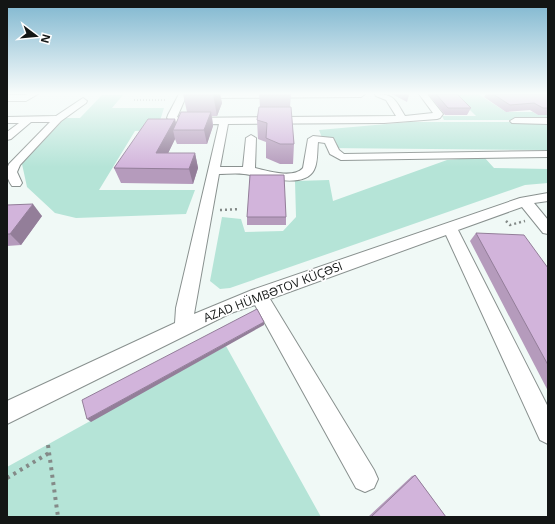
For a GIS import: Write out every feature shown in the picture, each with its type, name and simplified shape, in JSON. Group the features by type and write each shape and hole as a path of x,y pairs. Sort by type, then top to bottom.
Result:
{"street":[{"path":"173,118 177,121 224,121 384,120 398,118"},
{"path":"7,120 58,119"},
{"path":"16,183 11,172 15,164 58,119"},
{"path":"7,137 28,120"},
{"path":"184,327 185,308 224,121"},
{"path":"515,121 548,121"},
{"path":"249,171 251,138"},
{"path":"214,171 249,171 283,177 305,174 309,169 313,139 329,140 336,154 346,157 548,154"},
{"name":"AZAD HÜMBƏTOV KÜÇƏSI","path":"7,413 184,327 258,295 525,201 548,197"},
{"path":"525,201 548,229"},
{"path":"450,228 548,432"},
{"path":"258,295 365,479"}],"path":[{"path":"205,211 240,209"},
{"path":"48,445 58,517"},
{"path":"7,478 50,454"}],"green space":[{"path":"65,118 161,118 157,130 135,131 99,190 195,190 186,214 76,218 55,213 27,187 22,164"},
{"path":"443,118 548,118 548,120 444,120"},
{"path":"409,122 548,122 548,150 326,148 319,130"},
{"path":"484,157 494,168 548,169 548,183 525,185 230,288 220,289 210,281 222,217 241,219 245,232 283,231 296,217 295,181 329,180 333,201 447,160"},
{"path":"226,346 321,517 7,517 7,467"}],"building":[{"path":"178,118 208,118 204,130 173,130"},
{"path":"257,118 292,118 294,144 280,144 266,138 267,123 257,120"},
{"path":"148,119 175,119 156,153 195,153 189,169 114,168"},
{"path":"250,175 284,175 286,217 247,217"},
{"path":"33,204 10,234 7,234 7,205"},
{"path":"476,233 524,235 548,268 548,365"},
{"path":"257,309 264,322 87,419 82,400"},
{"path":"415,475 446,517 371,517"}]}
